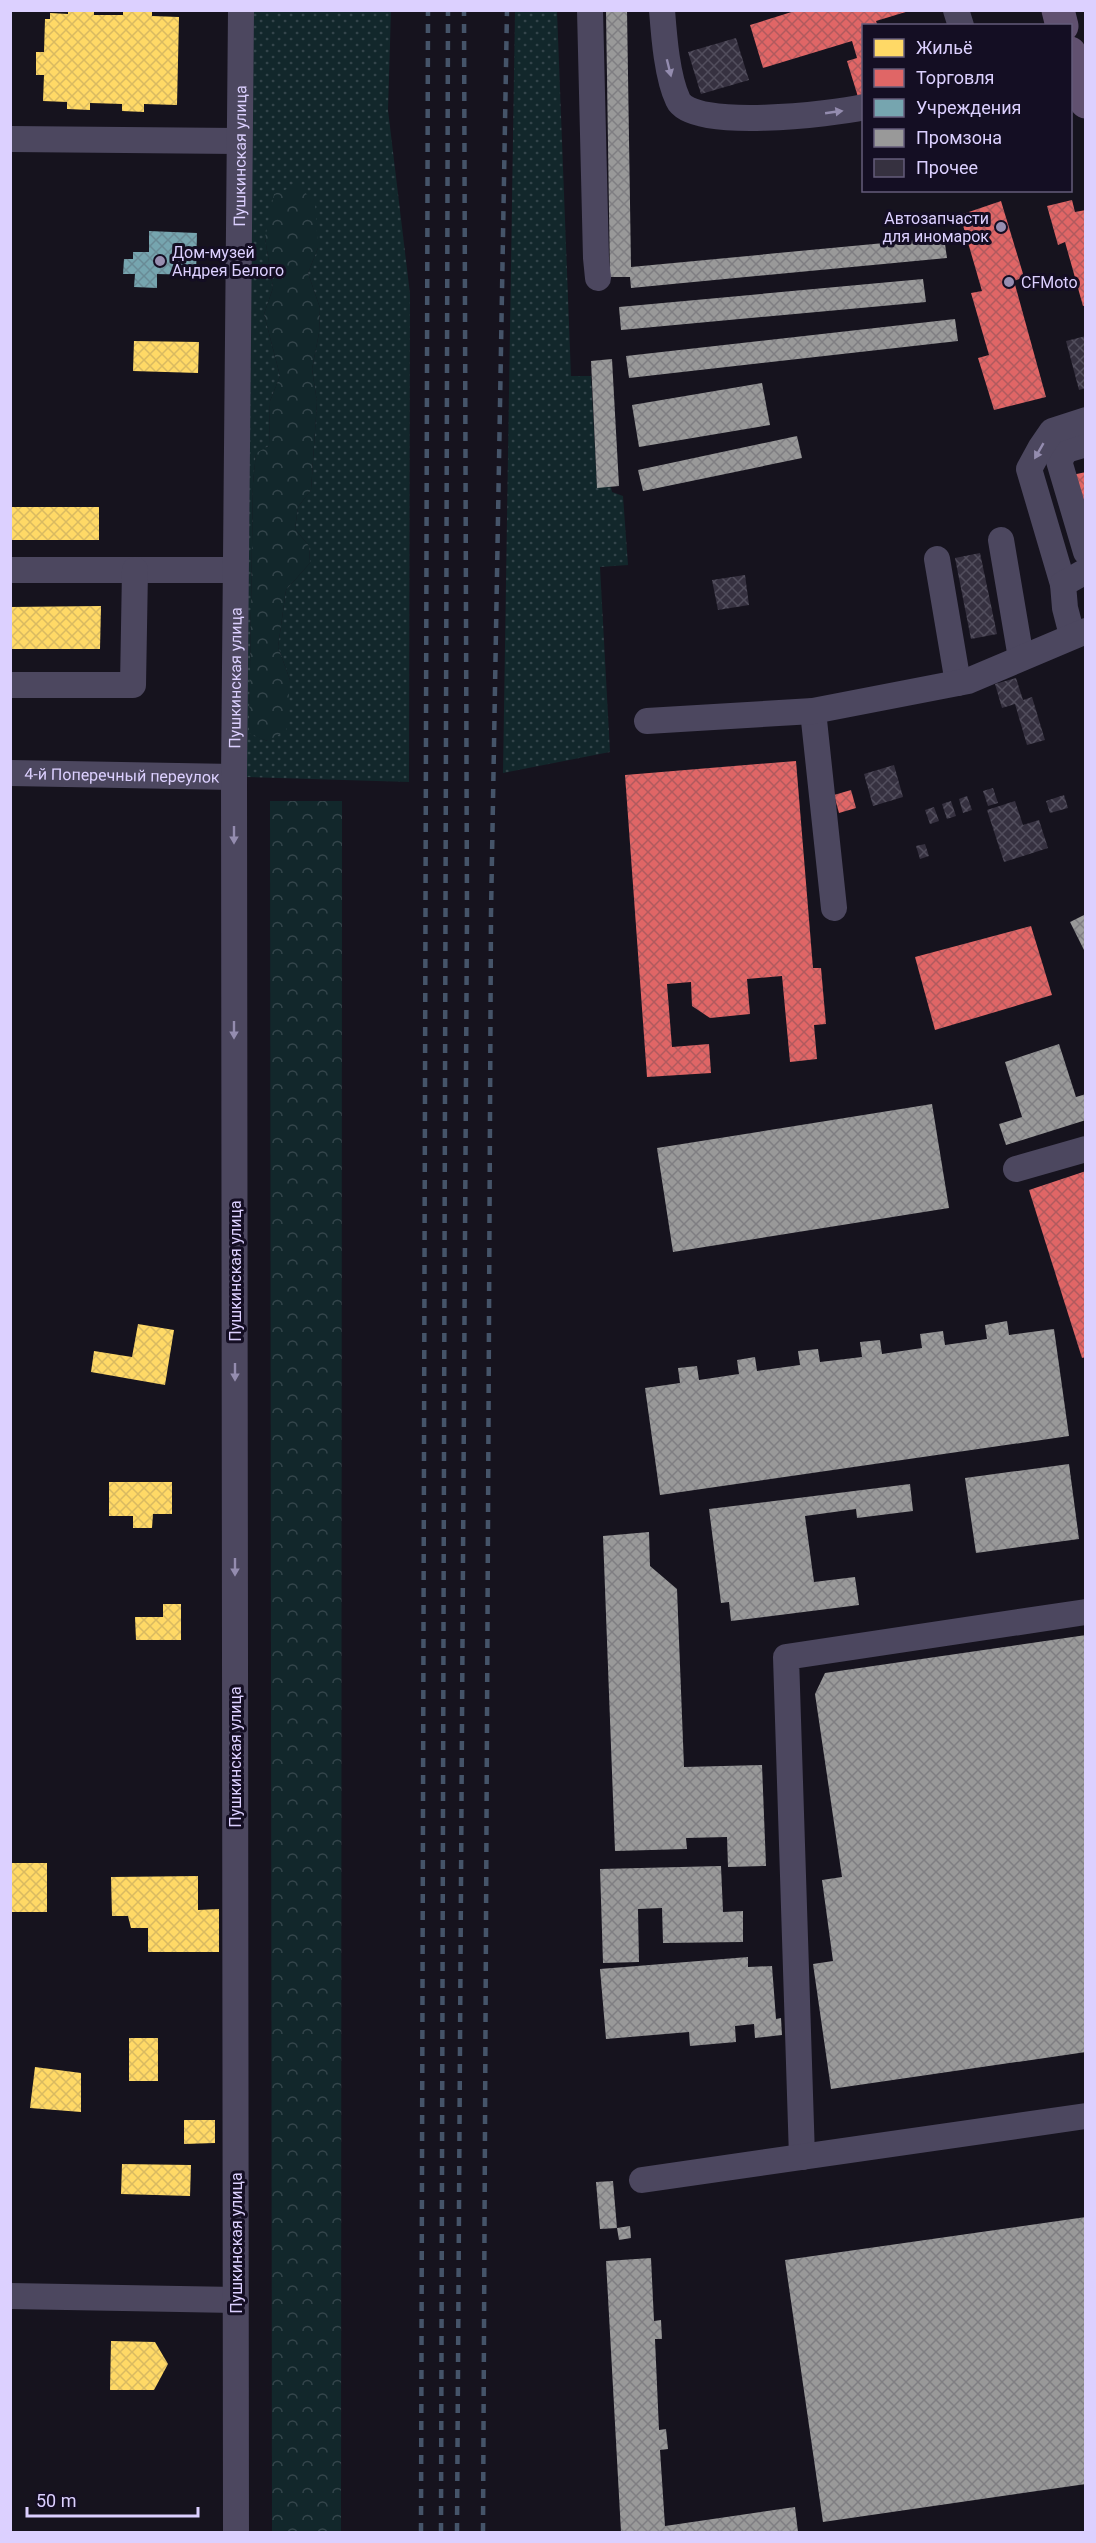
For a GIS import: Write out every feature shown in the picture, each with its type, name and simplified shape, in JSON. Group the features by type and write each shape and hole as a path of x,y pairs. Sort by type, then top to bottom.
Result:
{"main road":[{"path":"1072,57 1081,90"}],"street":[{"name":"Пушкинская улица","path":"236,2532 234,777 238,141 241,10"},
{"path":"590,10 598,278"},
{"path":"662,10 665,52 678,102 692,113 774,119 862,107"},
{"path":"10,139 238,141"},
{"path":"647,721 813,711 958,683 1079,633 1065,608 1063,584 1029,469 1053,431 1086,420"},
{"path":"1086,444 1066,450 1059,462 1086,552"},
{"path":"1002,540 1021,658"},
{"path":"937,559 958,683"},
{"path":"10,570 235,570"},
{"path":"10,685 133,685 135,570"},
{"path":"1063,584 1086,571"},
{"path":"813,711 834,908"},
{"name":"4-й Поперечный переулок","path":"10,773 234,777"},
{"path":"1016,1169 1086,1149"},
{"path":"802,2157 786,1657 1086,1612"},
{"path":"642,2180 1086,2116"},
{"path":"10,2296 236,2300"}],"green space":[{"path":"251,11 391,11 388,110 410,294 409,782 244,777","holes":["265,238 318,248 308,273 320,308 319,333 312,369 317,402 311,490 298,507 295,529 309,546 310,563 286,590 278,647 290,680 267,741 249,732 253,483 256,454 269,446 270,401 280,376 264,314 273,288"]},
{"path":"515,11 557,11 571,376 591,376 597,487 611,487 612,492 623,496 628,565 600,567 610,752 503,773"},
{"path":"298,185 315,203 318,248 308,273 320,308 319,333 312,369 317,402 311,490 298,507 295,529 309,546 310,563 286,590 278,647 290,680 286,731 267,741 249,733 253,483 256,453 269,446 270,401 280,376 264,314 273,288 265,238 274,194"},
{"path":"270,801 342,801 341,2532 272,2532"}],"building: Жильё":[{"path":"68,10 94,11 94,15 152,12 152,16 179,17 177,105 144,104 144,112 122,111 122,104 90,103 90,110 67,109 67,102 43,101 44,75 36,75 36,52 44,52 45,19 50,19 50,13 68,14"},
{"path":"134,341 199,342 198,373 133,371"},
{"path":"10,507 99,507 99,540 10,540"},
{"path":"101,606 100,649 10,649 10,607"},
{"path":"138,1324 174,1330 165,1385 91,1372 94,1351 132,1357"},
{"path":"109,1482 172,1482 172,1514 153,1514 152,1528 133,1528 133,1516 109,1516"},
{"path":"163,1604 181,1604 181,1640 136,1640 135,1617 163,1617"},
{"path":"10,1863 47,1863 47,1912 10,1912"},
{"path":"198,1876 198,1910 219,1909 219,1952 148,1952 148,1928 131,1928 128,1916 112,1916 111,1877"},
{"path":"129,2038 158,2038 158,2081 129,2081"},
{"path":"35,2067 81,2073 81,2112 30,2108"},
{"path":"184,2120 215,2120 215,2143 184,2144"},
{"path":"122,2164 191,2165 190,2196 121,2194"},
{"path":"111,2341 155,2342 168,2364 154,2390 110,2390"}],"building: Торговля":[{"path":"798,10 909,10 876,21 877,24 862,24 862,96 858,97 847,61 857,58 852,41 763,68 750,25"},
{"path":"1072,200 1075,212 1086,210 1086,305 1083,306 1065,242 1058,245 1047,206"},
{"path":"1001,201 1024,277 1014,281 1046,397 994,410 978,358 989,355 971,293 982,291 960,215"},
{"path":"1086,472 1086,516 1072,475"},
{"path":"796,761 813,968 821,968 826,1024 814,1025 817,1059 790,1062 782,976 747,979 750,1014 710,1018 692,1006 691,982 667,984 672,1047 709,1044 711,1073 647,1077 625,775"},
{"path":"851,790 856,808 839,813 834,795"},
{"path":"1031,926 1052,995 935,1030 915,957"},
{"path":"1086,1171 1086,1357 1082,1358 1029,1190"}],"building: Учреждения":[{"name":"Дом-музей Андрея Белого","path":"149,231 197,233 196,275 157,274 157,288 134,287 135,274 123,274 124,259 133,259 133,252 149,252"}],"building: Промзона":[{"path":"606,10 627,10 631,267 948,237 948,244 945,244 947,258 631,288 630,277 610,277"},
{"path":"923,279 926,302 621,330 619,307"},
{"path":"955,319 958,341 629,378 626,356"},
{"path":"612,359 619,486 597,488 591,361"},
{"path":"762,383 770,425 639,447 632,405"},
{"path":"797,436 802,458 643,491 638,470"},
{"path":"1086,914 1086,954 1070,922"},
{"path":"1059,1044 1076,1097 1086,1094 1086,1120 1006,1145 999,1124 1022,1117 1005,1062"},
{"path":"932,1104 949,1208 673,1252 657,1148"},
{"path":"1007,1321 1009,1335 1054,1329 1069,1436 660,1495 645,1388 680,1383 678,1368 697,1366 699,1380 739,1374 737,1360 755,1357 757,1371 800,1365 798,1351 818,1349 820,1362 862,1357 860,1342 880,1340 882,1354 922,1348 920,1334 943,1331 945,1345 987,1339 985,1325"},
{"path":"1069,1464 1079,1539 976,1553 965,1478"},
{"path":"910,1484 913,1511 857,1518 856,1509 805,1516 814,1582 855,1577 859,1605 731,1621 729,1602 721,1603 709,1509"},
{"path":"649,1532 650,1566 677,1589 684,1767 762,1765 766,1866 728,1867 727,1837 686,1838 687,1849 615,1851 603,1536"},
{"path":"1086,1635 1086,2052 831,2089 813,1964 833,1961 822,1880 842,1877 815,1694 825,1673"},
{"path":"721,1866 723,1912 743,1911 743,1942 663,1943 662,1908 638,1909 639,1962 603,1963 600,1869"},
{"path":"748,1957 748,1967 772,1966 776,2019 781,2018 782,2035 755,2038 754,2024 735,2026 736,2042 690,2046 689,2032 606,2039 600,1969"},
{"path":"613,2181 617,2228 600,2229 596,2182"},
{"path":"1086,2217 1086,2484 823,2522 785,2260"},
{"path":"630,2226 631,2238 619,2240 617,2228"},
{"path":"651,2258 654,2321 661,2320 662,2339 655,2339 659,2430 666,2429 668,2449 660,2450 665,2526 795,2507 798,2532 621,2532 606,2261"}],"building: Прочее":[{"path":"736,38 749,80 701,94 688,52"},
{"path":"1086,336 1086,388 1079,390 1066,341"},
{"path":"980,553 997,634 971,639 955,558"},
{"path":"745,575 749,605 718,610 712,580"},
{"path":"1016,678 1023,700 1032,697 1045,740 1027,745 1015,704 1002,708 995,684"},
{"path":"894,765 903,797 873,806 864,774"},
{"path":"993,788 998,803 988,806 983,791"},
{"path":"1064,795 1068,808 1050,813 1046,801"},
{"path":"967,796 972,810 963,813 959,799"},
{"path":"951,801 956,816 947,819 942,804"},
{"path":"1015,801 1023,825 1039,820 1048,848 1004,862 987,810"},
{"path":"934,807 939,821 930,824 925,810"},
{"path":"925,844 929,856 920,859 916,846"}],"railway":[{"path":"421,2532 428,10"},
{"path":"441,2532 448,10"},
{"path":"457,2532 467,914 464,10"},
{"path":"483,2532 491,914 507,10"}],"place":[{"name":"Автозапчасти для иномарок","path":"1001,227"},
{"name":"Дом-музей Андрея Белого","path":"160,261"},
{"name":"CFMoto","path":"1009,282"}]}
